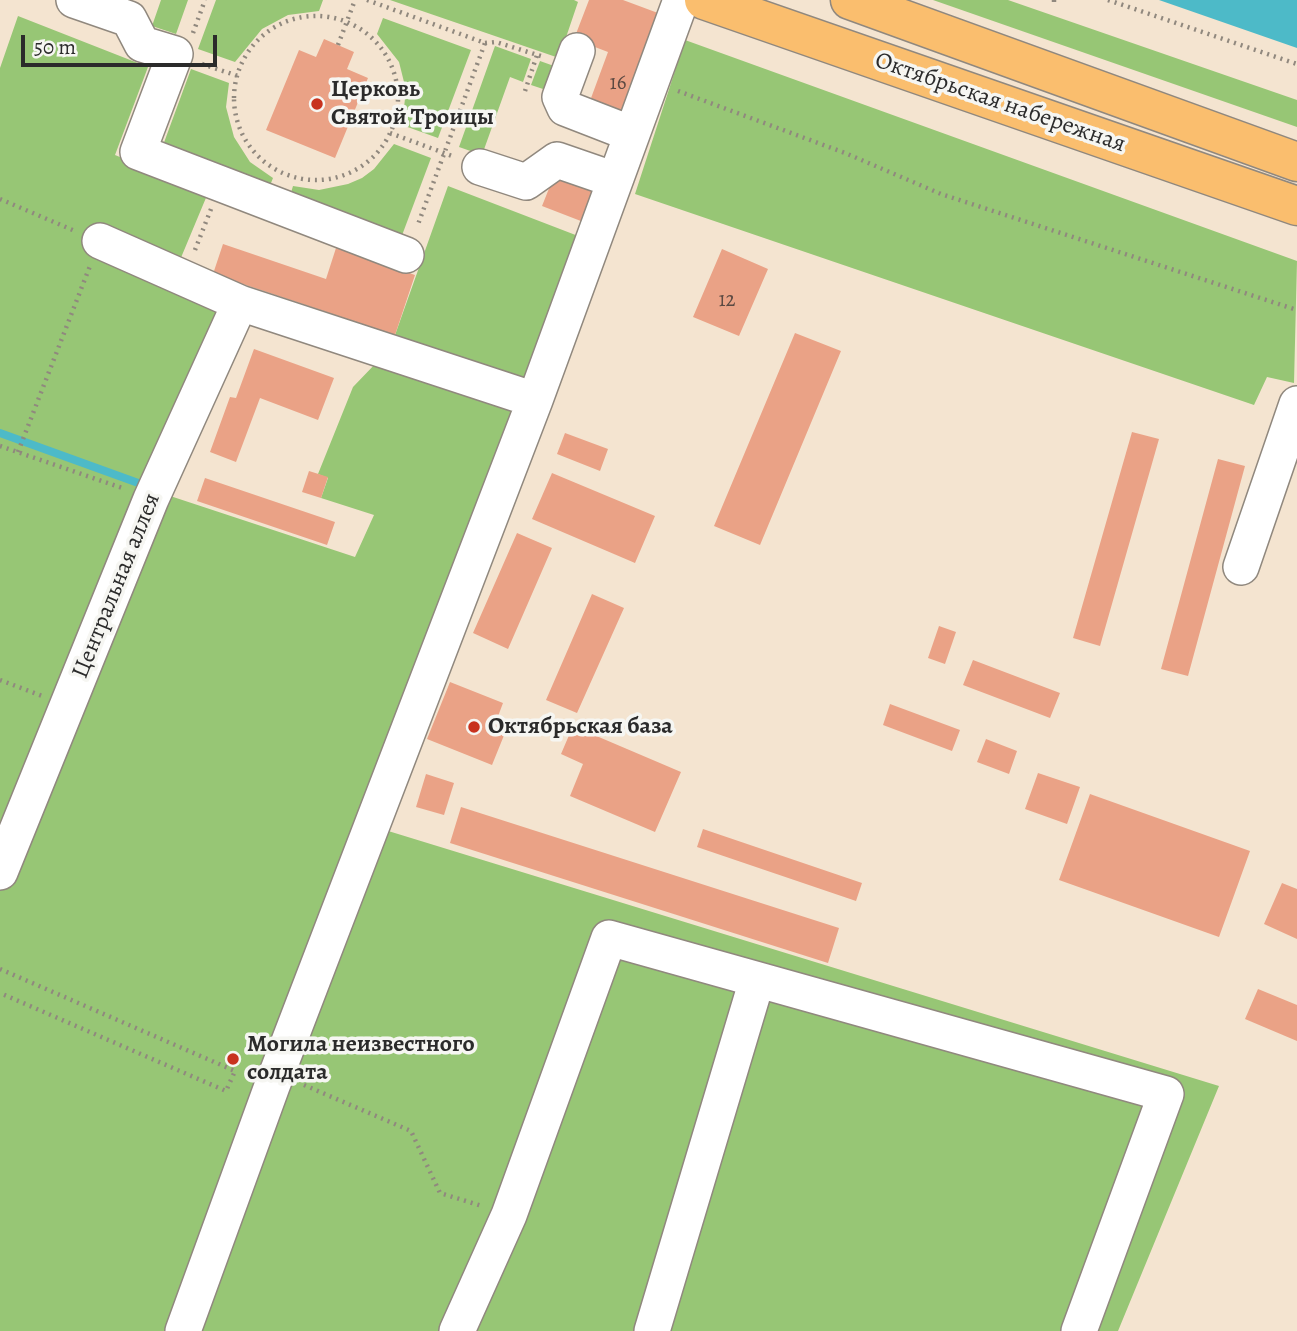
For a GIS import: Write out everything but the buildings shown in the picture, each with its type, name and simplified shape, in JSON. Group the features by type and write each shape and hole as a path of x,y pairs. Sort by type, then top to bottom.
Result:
{"main road":[{"name":"Октябрьская набережная","path":"704,0 1297,206"},
{"name":"Октябрьская набережная","path":"850,0 1297,162"}],"street":[{"path":"74,0 132,9 142,44 175,54 138,152 406,255"},
{"path":"183,1331 277,1073 535,400 681,0"},
{"path":"562,55 559,97 565,108 632,134"},
{"path":"480,167 526,182 557,160 615,180"},
{"path":"100,242 240,303 535,400"},
{"name":"Центральная аллея","path":"0,872 151,499 240,303"},
{"path":"1241,568 1297,404"},
{"path":"457,1331 509,1215 609,938 1166,1094 1079,1331"},
{"path":"652,1331 757,980"}],"path":[{"path":"338,46 355,0"},
{"path":"368,0 485,43 496,41 537,55 562,55"},
{"path":"1108,0 1297,64"},
{"path":"317,17 347,23 374,41 392,68 398,101 390,133 373,158 346,174 316,180 286,174 261,159 243,135 235,106 238,76 251,49 274,29 302,18 317,17"},
{"path":"406,255 485,43"},
{"path":"175,54 238,76"},
{"path":"525,91 537,55"},
{"path":"651,81 845,153 941,194 1297,310"},
{"path":"390,133 480,167"},
{"path":"183,280 221,184"},
{"path":"0,199 100,242 18,452"},
{"path":"0,447 151,499"},
{"path":"0,969 235,1071 226,1091 0,993"},
{"path":"277,1073 411,1131 440,1193 509,1215"}],"green space":[{"path":"161,0 188,0 176,34 152,26"},
{"path":"216,0 323,0 319,11 288,15 262,29 235,62 198,49"},
{"path":"390,0 574,0 578,2 559,58"},
{"path":"933,0 1008,0 1297,100 1297,127"},
{"path":"18,16 148,67 115,155 208,193 180,260 213,274 217,315 149,489 355,557 374,515 321,498 328,478 318,474 353,387 377,362 395,335 448,186 586,239 385,830 1219,1086 1118,1331 0,1331 0,68"},
{"path":"383,18 471,50 438,138 402,125 406,90 399,62 377,34"},
{"path":"685,40 1297,261 1294,383 1267,377 1254,405 635,194"},
{"path":"495,46 531,59 523,82 510,77 482,155 459,147"},
{"path":"540,61 554,66 546,90 531,85"},
{"path":"191,69 229,83 226,107 234,137 250,162 273,178 269,188 162,148"},
{"path":"394,144 431,158 401,238 290,196 293,186 319,190 362,178 374,169"}],"water":[{"path":"1159,0 1297,0 1297,48"}],"waterway":[{"path":"0,433 141,484"}],"place":[{"name":"Церковь Святой Троицы","path":"317,104"},
{"name":"Октябрьская база","path":"474,727"},
{"name":"Могила неизвестного солдата","path":"233,1059"}]}
